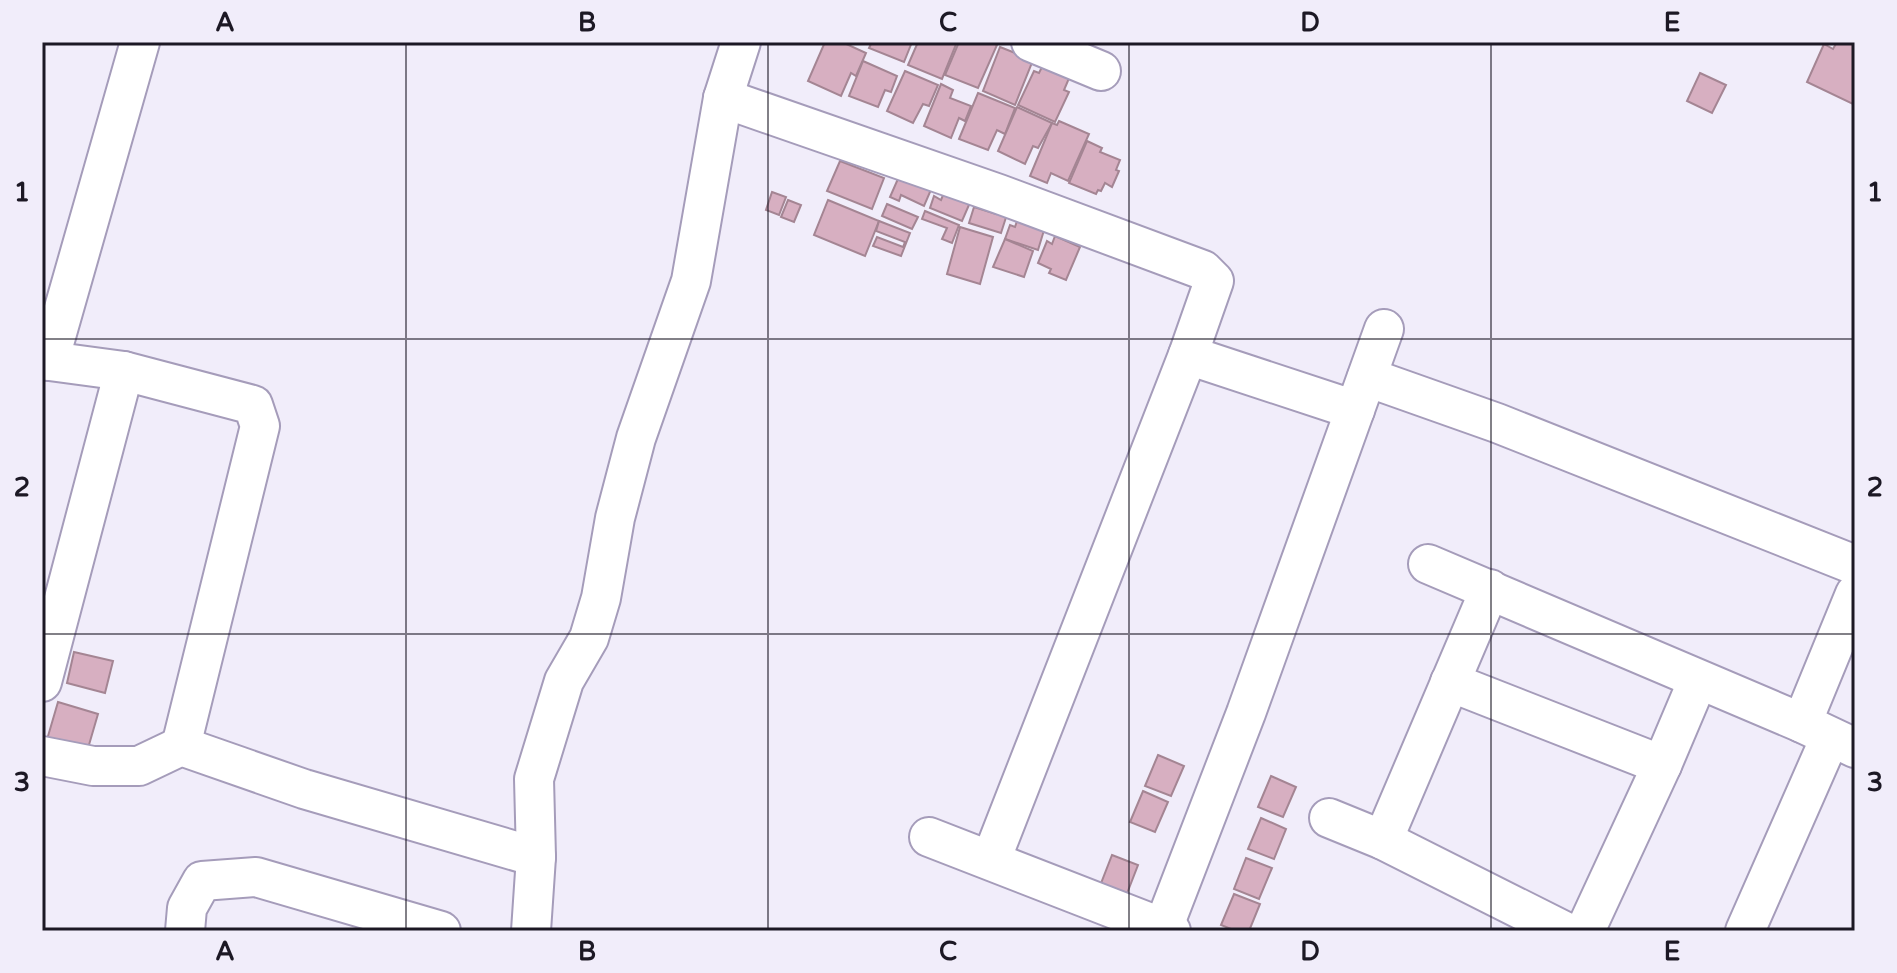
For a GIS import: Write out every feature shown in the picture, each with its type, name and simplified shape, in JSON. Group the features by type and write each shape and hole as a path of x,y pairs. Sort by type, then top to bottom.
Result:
{"street":[{"path":"140,42 46,361 124,371 253,405 260,426 181,746"},
{"path":"531,931 536,857 534,779 564,681 589,638 601,598 615,518 636,438 691,281 723,98 741,42"},
{"path":"1031,42 1101,71"},
{"path":"723,98 999,194 1203,270 1214,281 991,860"},
{"path":"929,837 1165,930 1384,329"},
{"path":"1188,355 1497,423 1855,565"},
{"path":"42,682 124,371"},
{"path":"1428,564 1829,736"},
{"path":"1383,840 1490,589"},
{"path":"1745,931 1829,736 1855,594"},
{"path":"1585,931 1698,680"},
{"path":"1450,682 1662,765"},
{"path":"42,756 93,766 139,766 181,746 304,789 536,857"},
{"path":"1329,818 1383,840 1564,931"},
{"path":"185,931 187,908 202,881 256,877 361,920 441,931"}],"building":[{"path":"825,42 842,42 866,53 856,76 851,73 841,96 808,81"},
{"path":"872,42 912,42 904,62 869,48"},
{"path":"918,42 957,42 942,79 908,65"},
{"path":"959,42 991,42 997,45 978,88 945,75"},
{"path":"1837,42 1855,42 1855,105 1807,82 1824,44 1833,49"},
{"path":"1000,47 1033,60 1015,105 983,91"},
{"path":"863,61 897,76 891,92 885,90 878,107 849,96"},
{"path":"1044,63 1070,76 1064,90 1069,92 1055,122 1018,105 1034,71 1039,73"},
{"path":"905,71 938,85 929,106 923,104 913,123 887,111"},
{"path":"1700,73 1726,85 1712,113 1687,101"},
{"path":"941,84 953,90 950,98 971,106 965,121 959,118 951,138 924,126"},
{"path":"978,93 1015,108 1005,134 997,130 988,150 959,139"},
{"path":"1017,107 1052,123 1038,148 1033,146 1025,164 998,151"},
{"path":"1059,121 1089,134 1068,181 1051,173 1047,183 1030,176 1052,123 1057,125"},
{"path":"1087,141 1102,148 1100,152 1120,160 1112,187 1105,183 1096,194 1069,183"},
{"path":"840,161 884,178 872,209 827,191"},
{"path":"904,165 936,178 924,206 901,195 899,201 890,197"},
{"path":"946,188 972,198 962,221 930,208 934,196 941,200"},
{"path":"772,192 786,197 779,215 766,210"},
{"path":"788,200 801,205 794,222 781,217"},
{"path":"828,200 879,221 865,256 814,235"},
{"path":"887,204 918,217 912,229 882,216"},
{"path":"999,205 1009,208 1001,233 969,223 974,207 996,214"},
{"path":"925,211 959,225 952,243 942,239 947,228 922,219"},
{"path":"1018,218 1045,227 1038,250 1005,239 1010,225 1015,227"},
{"path":"879,221 910,233 901,256 873,246 877,237 903,247 905,242 876,231"},
{"path":"960,227 993,237 980,284 947,274"},
{"path":"1055,236 1080,247 1066,280 1049,273 1051,269 1038,263 1047,241 1052,244"},
{"path":"1005,239 1033,251 1024,277 993,267"},
{"path":"74,652 113,661 105,693 67,683"},
{"path":"58,702 98,714 86,755 46,743"},
{"path":"1158,755 1184,766 1171,796 1145,786"},
{"path":"1271,776 1296,787 1283,817 1258,807"},
{"path":"1143,791 1168,802 1155,832 1130,822"},
{"path":"1261,818 1286,829 1274,859 1248,849"},
{"path":"1112,855 1138,865 1126,896 1100,886"},
{"path":"1246,858 1272,868 1259,899 1234,889"},
{"path":"1234,894 1260,904 1249,931 1236,931 1221,925"}]}
